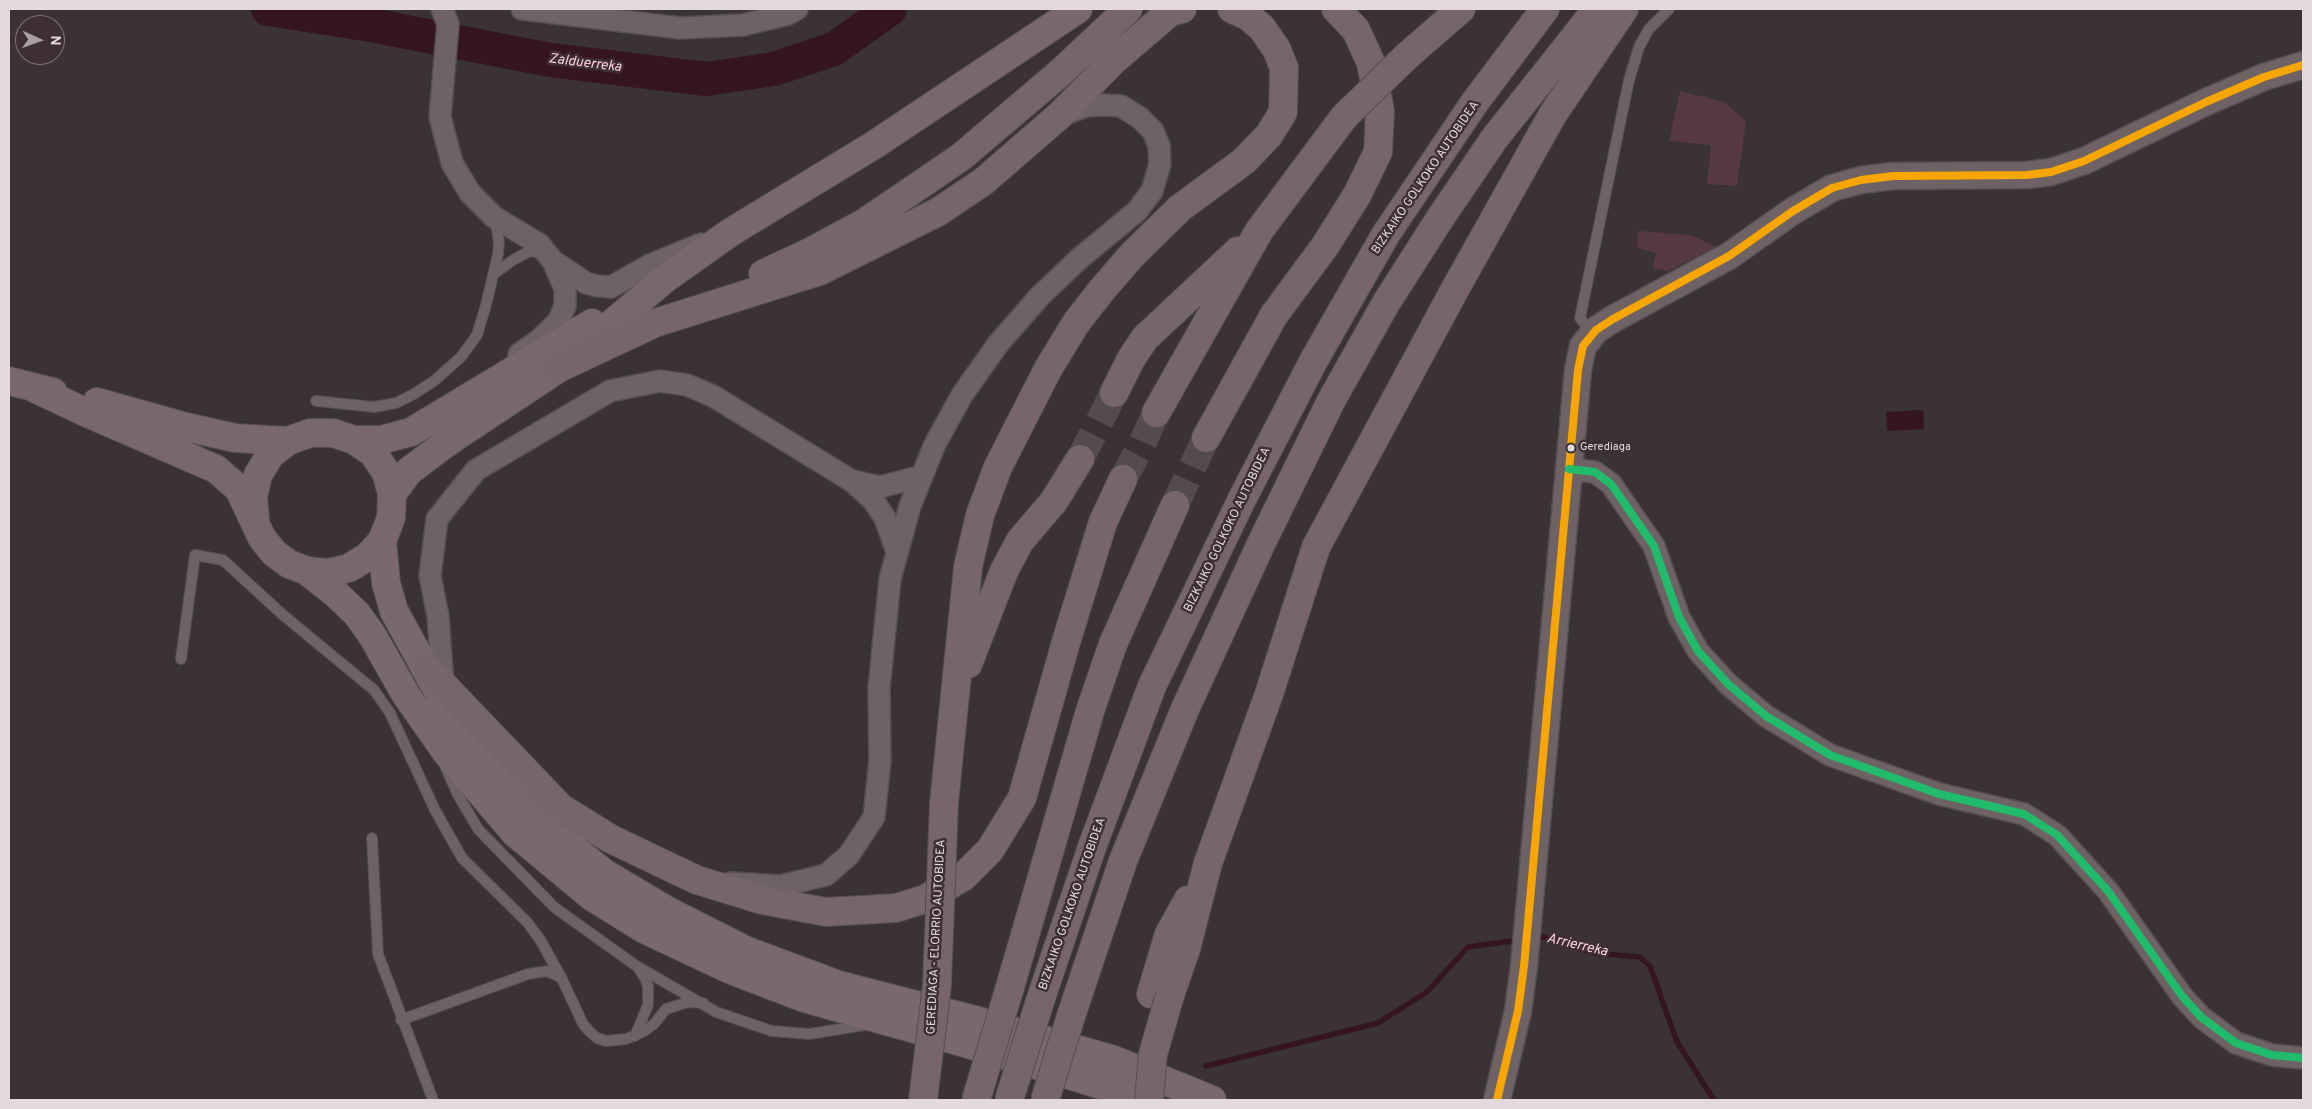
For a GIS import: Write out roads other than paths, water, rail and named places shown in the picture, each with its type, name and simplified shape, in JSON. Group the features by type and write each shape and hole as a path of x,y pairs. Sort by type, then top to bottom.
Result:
{"highway":[{"path":"354,440 381,440 411,432 666,278 731,232 874,145 1078,9"},
{"path":"559,368 810,252 864,223 961,157 1061,72 1128,9"},
{"path":"655,323 820,271 938,212 984,181 1060,115 1114,60 1170,12 1182,9"},
{"path":"952,726 968,567 980,515 998,467 1048,369 1076,323 1132,256 1180,208 1244,161 1269,135 1283,112 1284,68 1277,50 1262,28 1248,16 1232,9"},
{"path":"1206,438 1274,315 1325,246 1357,195 1378,152 1380,111 1370,62 1356,30 1336,9"},
{"path":"1156,413 1259,231 1344,117 1408,55 1461,9"},
{"name":"BIZKAIKO GOLKOKO AUTOBIDEA","path":"1009,1100 1092,847 1152,686 1242,499 1314,360 1386,234 1475,102 1544,9"},
{"path":"1045,1100 1123,861 1185,709 1261,544 1331,401 1386,303 1438,220 1494,138 1597,9"},
{"path":"1134,1100 1160,994 1186,949 1208,863 1269,694 1316,547 1454,290 1554,114 1624,9"},
{"path":"1114,393 1131,359 1145,338 1259,231"},
{"path":"392,494 409,470 559,368 666,278"},
{"path":"22,384 235,438 288,441"},
{"path":"22,384 216,469 239,489 262,538 274,553 289,564 307,571 328,573 349,568 367,557 382,541 391,518 392,494 386,472 373,453 354,440 333,433 310,433 288,441 270,456 258,475 252,497 255,520"},
{"path":"952,726 964,674 1004,571 1020,541 1054,501 1080,459"},
{"path":"435,676 561,808 611,839 697,880 762,900 826,912 896,908 925,899 963,877 990,850 1022,798 1066,642 1103,522 1122,479"},
{"path":"976,1100 1087,721 1110,653 1175,505"},
{"name":"GEREDIAGA - ELORRIO AUTOBIDEA","path":"923,1100 936,985 944,803 952,726"},
{"path":"1149,1100 1160,994"}],"main road":[{"path":"382,541 386,583 394,610 435,676 456,724 531,814 604,873 668,911 746,950 839,985 975,1020 1114,1060 1212,1100"},
{"path":"307,571 357,614 446,752 515,833 591,896 644,928 731,970 804,998 892,1022 1149,1100"}],"street":[{"path":"522,9 680,28 743,25 788,14 797,9"},
{"path":"445,17 444,71 440,117 452,163 470,193 494,217 539,244 549,256 565,288 565,306 558,322 539,340 502,365 479,391"},
{"path":"1497,1100 1518,1011 1524,966 1578,370 1583,346 1593,334 1613,319 1729,256 1793,211 1832,188 1861,180 1893,176 2027,175 2051,172 2084,161 2206,102 2264,77 2303,66"},
{"path":"697,880 780,886 826,875 849,855 874,816 880,760 879,688 890,579 910,506 935,444 962,395 998,344 1040,296 1138,211 1152,191 1160,164 1159,146 1153,131 1140,118 1121,106 1086,106 1060,115"},
{"path":"549,256 586,283 610,287 650,265 731,232"},
{"path":"435,676 438,616 430,576 437,519 476,470 610,391 660,381 687,385 713,396 852,481 874,500 885,518 897,552"},
{"path":"1569,469 1595,472 1611,484 1654,546 1679,617 1698,651 1728,684 1766,716 1830,755 1939,794 2024,814 2057,835 2108,891 2182,996 2201,1017 2236,1043 2272,1055 2303,1058"},
{"path":"852,481 880,487 922,476"}],"lane":[{"path":"1593,334 1580,318 1629,80 1639,47 1649,29 1669,9"},
{"path":"316,401 374,407 396,403 434,381 462,357 477,335 494,274 499,241 494,217"},
{"path":"494,274 528,252 549,256"},
{"path":"182,659 195,555 223,560 283,615 374,690 390,713 435,810 462,858 527,922 541,941 562,979 583,1024 597,1038 616,1041 635,1036 654,1024 666,1009 688,1002 703,1003"},
{"path":"425,722 458,795 478,829 554,907 635,964 716,1012 772,1031 809,1034 848,1026 892,1022"},
{"path":"372,838 378,954 401,1020 433,1100"},
{"path":"635,964 645,978 649,994 648,1005 635,1036"},
{"path":"401,1020 533,972 547,970 562,979"}],"waterway":[{"name":"Zalduerreka","path":"268,9 371,25 550,60 706,79 774,69 834,49 890,9"},
{"name":"Arrierreka","path":"1533,939 1544,937 1593,953 1640,957 1650,966 1677,1042 1714,1100"},
{"name":"Arrierreka","path":"1206,1066 1378,1023 1427,992 1468,947 1519,940"}],"tunnel":[{"path":"1080,459 1114,393"},
{"path":"1123,479 1156,413"},
{"path":"1175,505 1206,438"}],"place":[{"name":"Gerediaga","path":"1571,448"}]}
